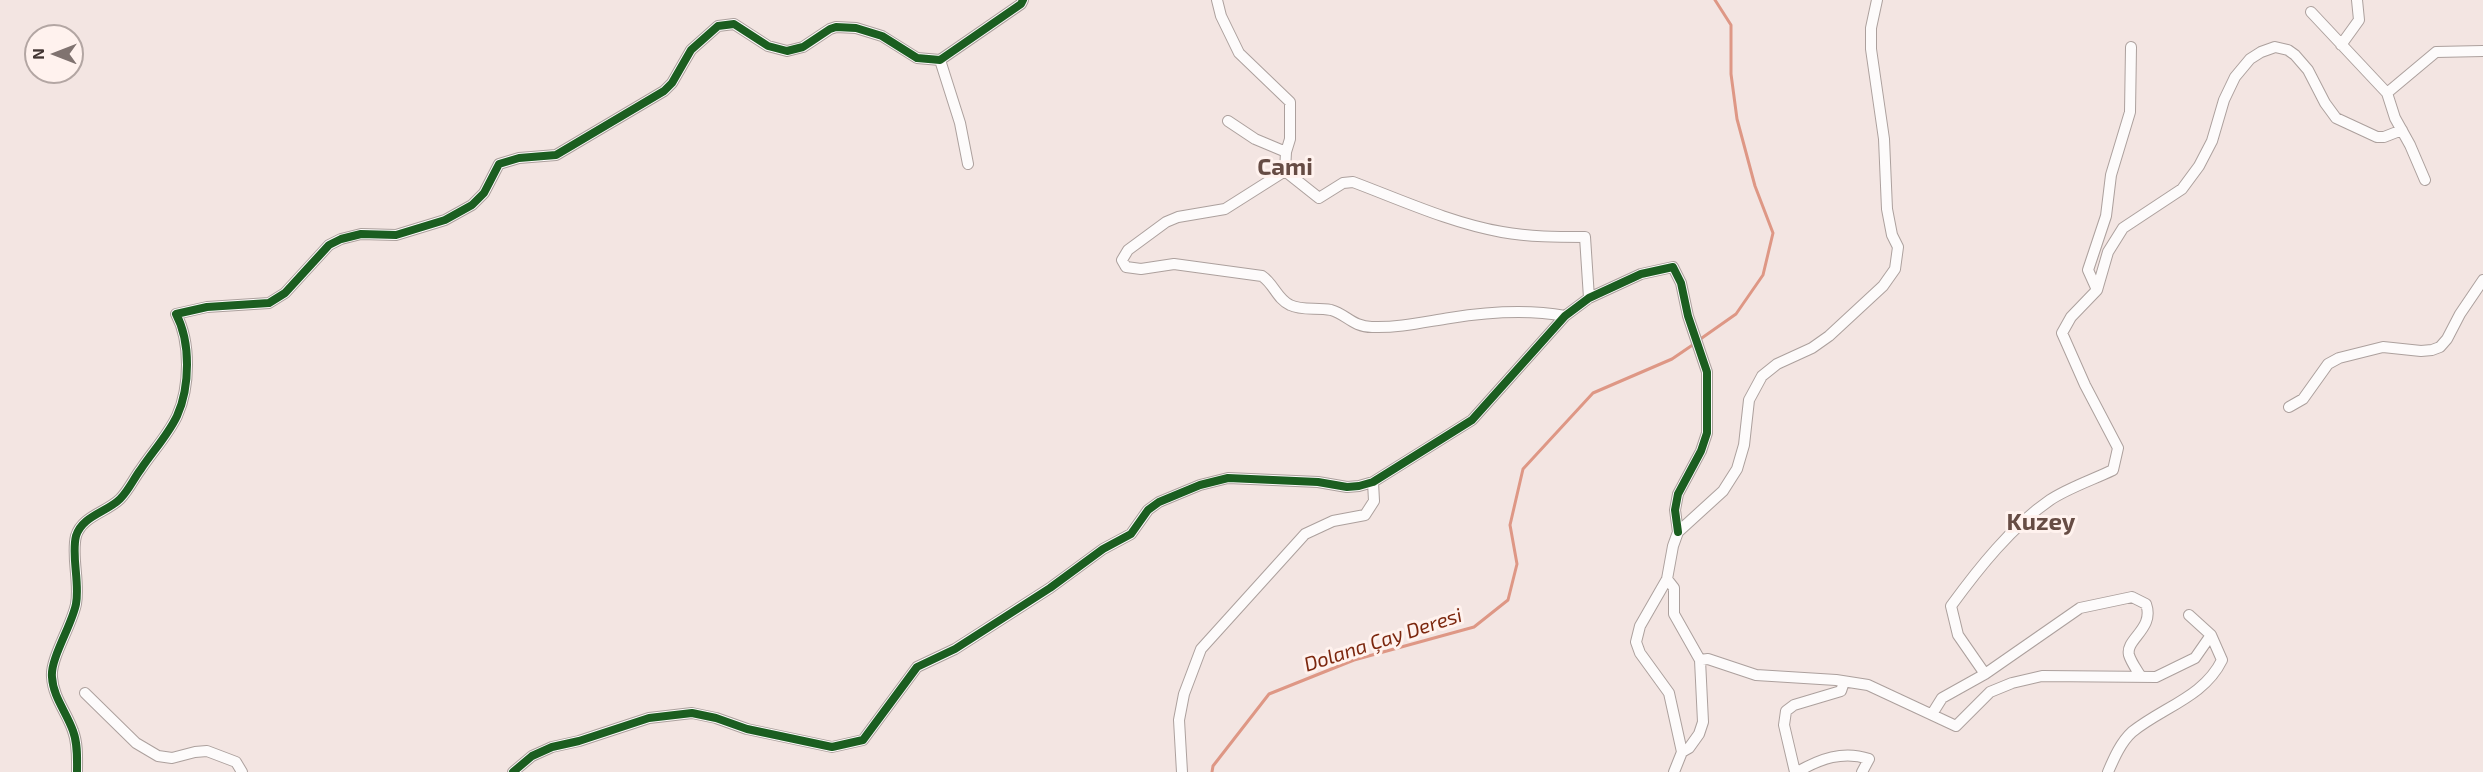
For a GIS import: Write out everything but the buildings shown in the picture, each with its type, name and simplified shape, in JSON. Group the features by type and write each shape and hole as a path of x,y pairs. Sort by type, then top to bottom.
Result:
{"street":[{"path":"77,772 74,733 58,701 51,675 52,664 60,649 75,605 78,584 75,543 77,532 85,523 122,497 177,416 184,394 187,355 186,338 176,314 207,307 269,303 285,293 329,245 340,239 361,234 396,235 445,220 472,205 484,193 499,164 519,158 556,154 664,90 672,83 691,50 718,26 734,24 768,46 787,51 803,47 836,27 856,28 882,36 917,58 940,60 1021,4 1023,0"},
{"path":"1217,0 1221,16 1239,53 1290,102 1290,139 1286,152 1285,171"},
{"path":"1674,772 1682,752 1669,693 1640,653 1636,642 1640,626 1667,579 1672,546 1678,532 1723,491 1737,469 1744,445 1749,400 1762,376 1777,364 1812,348 1829,336 1882,286 1895,269 1898,247 1892,235 1887,209 1884,139 1871,49 1871,28 1877,0"},
{"path":"2341,45 2359,20 2357,0"},
{"path":"2311,12 2387,93 2425,180"},
{"path":"2097,290 2088,270 2106,216 2111,175 2130,112 2131,47"},
{"path":"1985,674 1958,635 1952,606 1977,571 2020,524 2050,500 2113,470 2118,448 2085,385 2062,333 2071,317 2097,290 2108,252 2123,228 2182,189 2199,166 2212,141 2224,100 2235,78 2250,59 2261,52 2275,47 2288,50 2308,70 2325,103 2336,118 2377,137 2384,138 2402,130"},
{"path":"2387,93 2436,52 2483,51"},
{"path":"940,60 960,123 968,164"},
{"path":"1228,121 1255,139 1286,152"},
{"path":"1285,171 1319,198 1343,183 1353,182 1440,214 1500,232 1539,237 1585,237 1589,297"},
{"path":"1285,171 1225,209 1178,217 1166,222 1128,250 1122,260 1126,267 1141,269 1174,264 1262,276 1271,282 1281,299 1289,305 1332,310 1356,325 1371,327 1412,326 1451,318 1535,310 1565,316"},
{"path":"513,772 532,756 552,747 579,741 649,718 692,713 716,718 747,729 832,747 863,740 917,667 954,649 1050,588 1103,549 1131,534 1148,510 1159,502 1200,485 1228,478 1318,482 1347,487 1373,482 1472,420 1565,316 1589,297 1641,274 1673,267 1681,283 1707,372 1707,433 1701,451 1678,494 1675,510 1678,532"},
{"path":"2289,407 2303,399 2328,364 2339,358 2383,346 2421,351 2432,350 2440,346 2447,339 2460,314 2483,280"},
{"path":"1182,772 1179,720 1184,694 1201,649 1305,534 1333,521 1365,515 1374,501 1373,482"},
{"path":"1667,579 1674,588 1674,614 1700,660 1703,722 1700,734 1689,748 1682,752"},
{"path":"1932,714 1942,698 1985,674 2080,608 2132,597 2146,604 2149,613 2145,628 2130,647 2129,655 2141,677"},
{"path":"2108,772 2115,756 2131,733 2191,696 2215,675 2222,660 2211,635 2189,615"},
{"path":"1700,660 1708,659 1756,675 1868,685 1956,726 1990,692 2042,676 2156,677 2195,658 2211,635"},
{"path":"1844,682 1840,691 1794,705 1786,711 1784,725 1796,772 1831,756 1862,756 1869,759 1862,772"},
{"path":"85,693 136,743 158,756 172,758 207,751 236,762 242,772"}],"waterway":[{"name":"Dolana Çay Deresi","path":"1699,340 1736,314 1763,275 1773,233 1755,186 1737,119 1731,74 1731,25 1715,0"},
{"name":"Dolana Çay Deresi","path":"1212,772 1213,766 1269,694 1354,660 1474,627 1508,600 1517,564 1510,525 1523,469 1593,393 1672,359 1694,344"}],"cycle path":[{"path":"77,772 75,736 55,691 52,677 54,661 76,604 74,552 76,536 79,529 89,519 115,504 123,495 177,416 184,392 187,365 184,338 176,314 207,307 269,303 285,293 329,245 341,239 361,234 396,235 445,220 472,205 484,193 499,164 519,158 556,155 664,91 672,83 691,50 718,26 734,24 768,46 787,51 803,47 830,29 856,28 882,36 917,58 940,60 1021,4 1023,0"},
{"path":"513,772 532,756 552,747 579,741 649,718 692,713 716,718 747,729 832,747 863,740 917,667 955,649 1050,588 1103,549 1131,534 1148,510 1159,502 1200,485 1228,478 1318,482 1347,487 1373,482 1472,420 1565,316 1589,298 1641,274 1673,267 1681,283 1688,316 1707,372 1707,433 1701,451 1678,494 1675,510 1678,532"}],"district":[{"name":"Cami","path":"1285,167"},
{"name":"Kuzey","path":"2041,522"}]}
